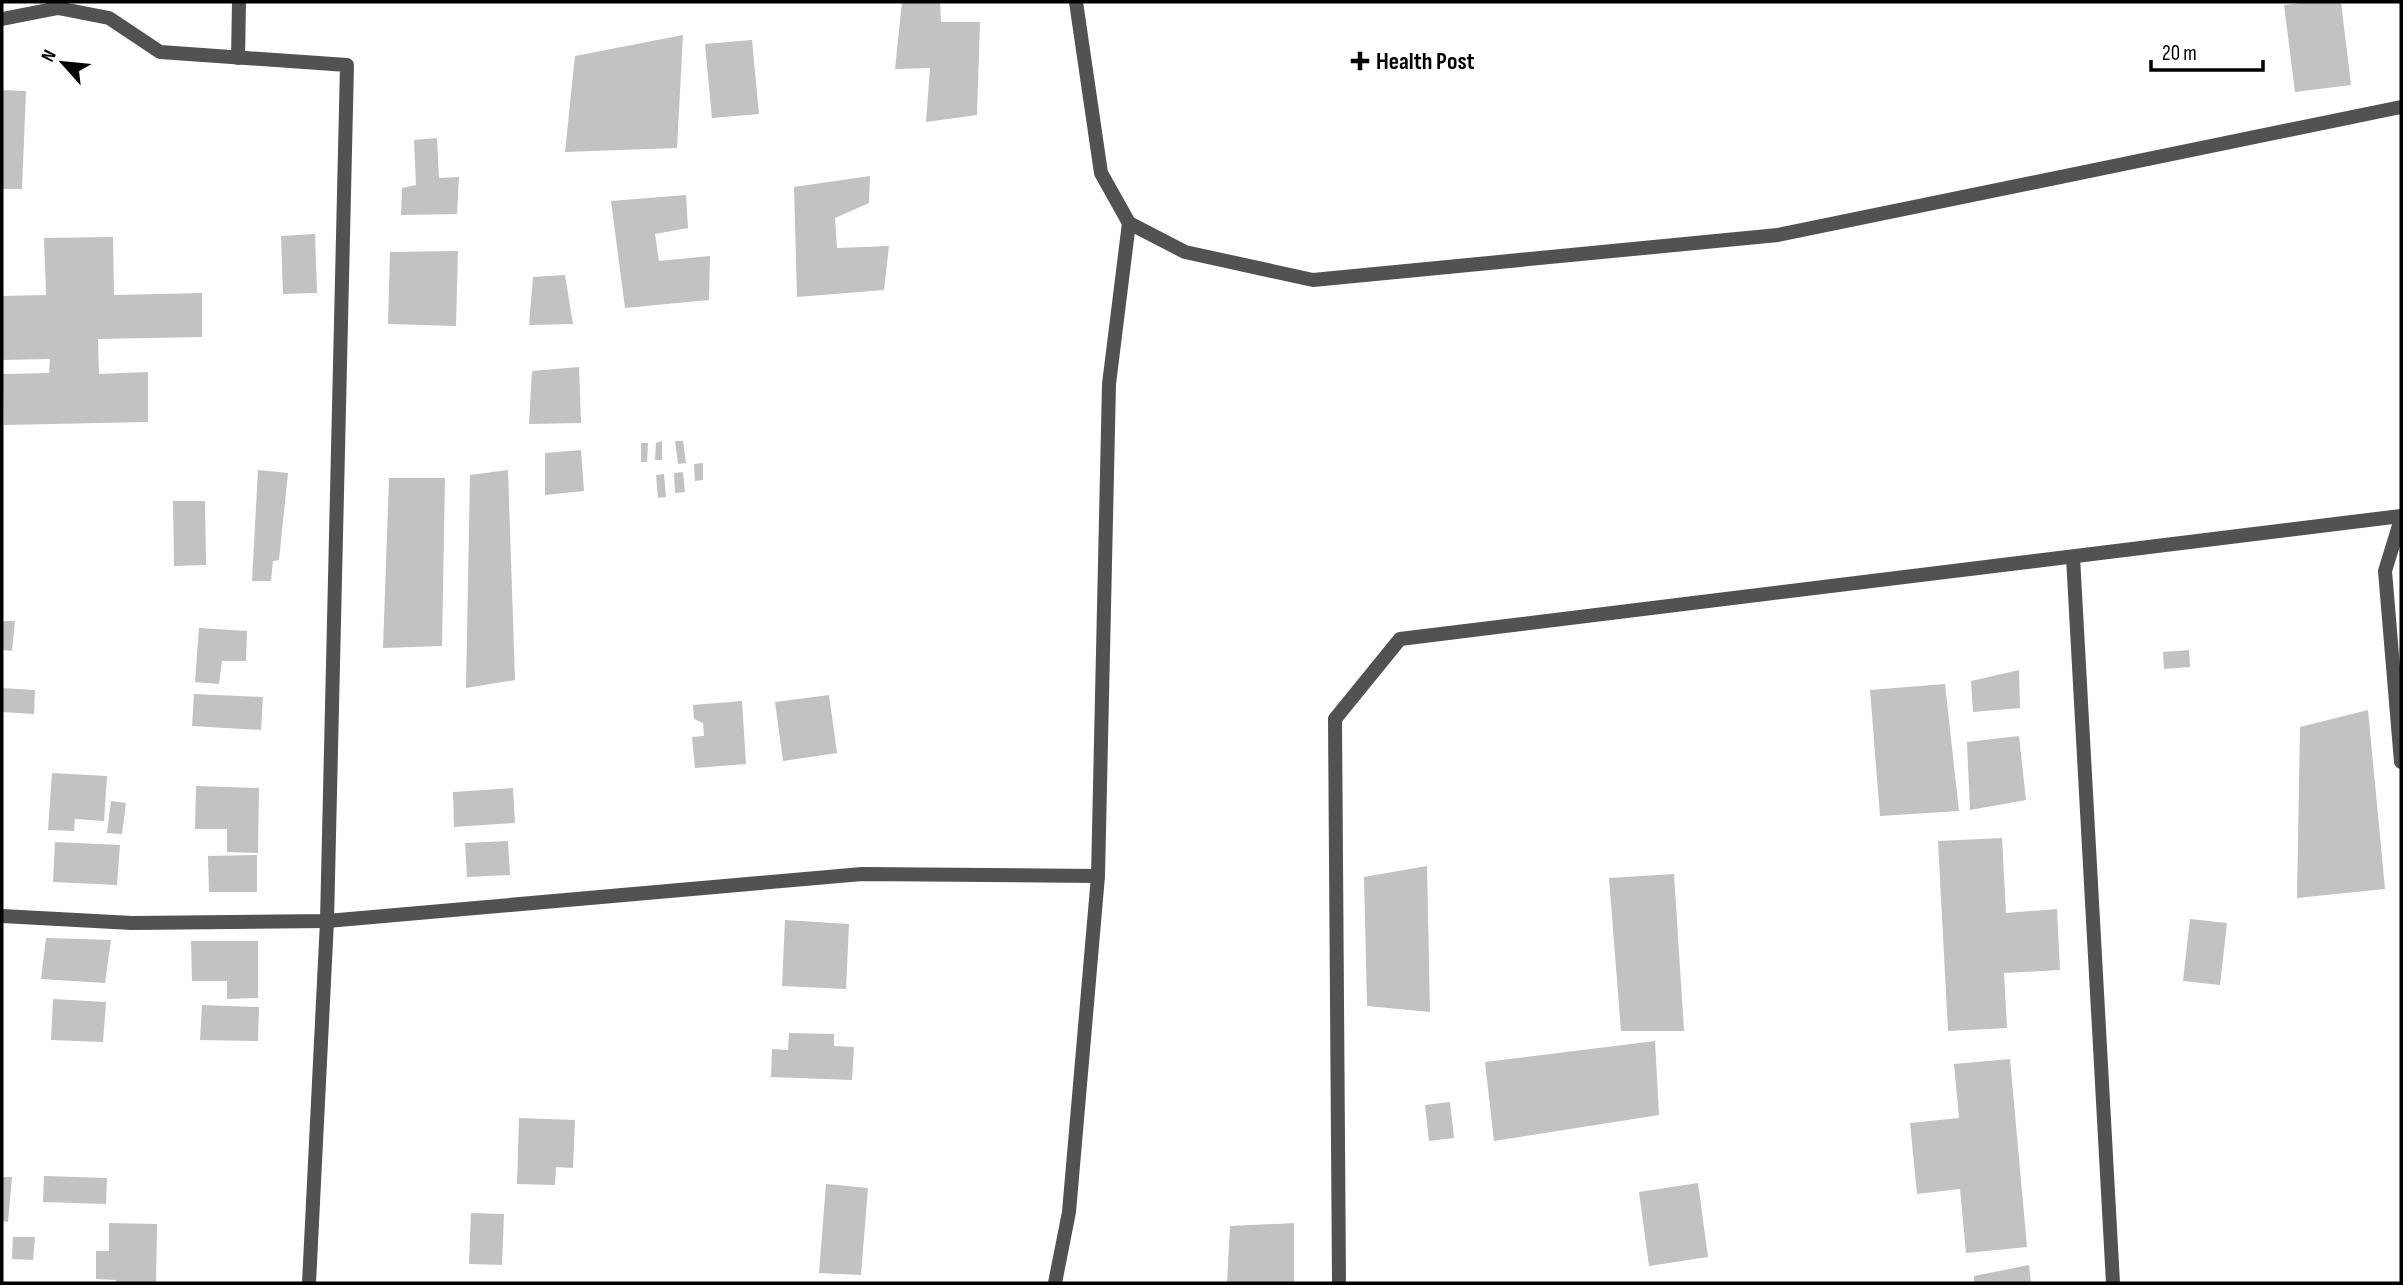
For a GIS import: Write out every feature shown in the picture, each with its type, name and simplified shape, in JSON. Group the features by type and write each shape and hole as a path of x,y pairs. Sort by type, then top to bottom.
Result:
{"street":[{"path":"238,58 239,2"},
{"path":"1076,2 1101,173 1129,223 1185,252 1313,280 1778,235 2401,107"},
{"path":"2,19 58,8 109,18 160,52 347,65 327,921 309,1283"},
{"path":"1055,1283 1069,1212 1097,876 1109,384 1129,223"},
{"path":"1339,1283 1335,719 1400,639 2401,518 2385,571 2401,762"},
{"path":"2073,556 2113,1283"},
{"path":"2,916 132,923 327,921 862,874 1097,876"}],"building":[{"path":"902,2 940,2 941,22 980,22 977,115 926,122 930,68 895,69"},
{"path":"2341,2 2351,85 2295,92 2284,5"},
{"path":"683,35 677,148 565,152 575,56"},
{"path":"752,40 759,114 712,118 705,44"},
{"path":"2,90 26,91 22,189 2,189"},
{"path":"437,138 439,178 459,177 457,214 401,215 402,188 416,185 414,140"},
{"path":"870,176 869,203 835,218 837,248 889,246 884,290 797,297 794,187"},
{"path":"686,195 688,228 655,234 659,261 710,256 709,300 625,308 611,201"},
{"path":"315,234 317,293 283,294 281,236"},
{"path":"113,237 114,295 202,293 202,337 98,339 99,374 148,372 148,422 4,425 3,374 49,373 50,359 2,360 2,296 46,295 44,238"},
{"path":"458,251 456,326 388,324 390,252"},
{"path":"565,275 573,324 529,325 533,277"},
{"path":"579,367 581,423 529,424 532,371"},
{"path":"662,441 662,460 655,460 656,443"},
{"path":"675,441 683,441 686,463 678,464"},
{"path":"641,443 648,443 647,462 641,462"},
{"path":"581,450 584,491 545,495 545,453"},
{"path":"703,463 703,480 695,481 694,464"},
{"path":"258,470 288,473 279,560 273,561 271,581 252,581"},
{"path":"508,470 515,680 466,688 470,475"},
{"path":"683,472 685,492 675,493 674,473"},
{"path":"664,474 666,497 658,498 656,475"},
{"path":"389,478 445,478 442,646 383,648"},
{"path":"173,501 205,501 206,565 174,566"},
{"path":"2,621 15,621 12,651 2,650"},
{"path":"199,628 247,631 246,661 222,661 219,684 195,682"},
{"path":"2189,650 2190,667 2164,669 2163,652"},
{"path":"2019,670 2020,708 1973,712 1971,681"},
{"path":"1945,684 1959,811 1880,816 1870,690"},
{"path":"2,688 35,690 34,714 2,712"},
{"path":"194,694 263,697 261,730 192,726"},
{"path":"829,695 837,753 783,761 775,702"},
{"path":"742,701 746,764 695,768 692,737 704,736 703,723 694,719 693,705"},
{"path":"2368,710 2385,889 2297,898 2300,727"},
{"path":"2019,736 2026,800 1970,810 1967,742"},
{"path":"52,773 107,776 104,821 75,819 74,831 48,830"},
{"path":"196,786 259,788 258,853 227,852 227,829 195,829"},
{"path":"513,788 515,823 454,827 453,792"},
{"path":"111,801 126,803 122,834 107,833"},
{"path":"2002,838 2006,913 2057,909 2060,970 2004,973 2007,1028 1948,1031 1938,841"},
{"path":"508,841 510,875 467,877 465,843"},
{"path":"55,842 120,845 117,885 53,882"},
{"path":"257,855 257,892 209,892 208,856"},
{"path":"1427,866 1430,1012 1367,1006 1364,877"},
{"path":"1674,874 1684,1031 1621,1031 1609,878"},
{"path":"2190,919 2227,923 2220,985 2183,981"},
{"path":"785,920 849,924 846,989 782,986"},
{"path":"46,938 111,940 105,983 41,979"},
{"path":"191,941 258,941 258,998 227,999 227,981 192,981"},
{"path":"53,999 106,1002 103,1042 51,1040"},
{"path":"202,1005 259,1007 258,1041 200,1040"},
{"path":"789,1033 834,1034 834,1046 854,1047 852,1080 771,1077 772,1049 788,1050"},
{"path":"1655,1041 1659,1115 1494,1141 1485,1062"},
{"path":"2010,1059 2027,1247 1966,1253 1960,1189 1917,1194 1910,1123 1959,1118 1954,1064"},
{"path":"1450,1102 1454,1138 1429,1141 1425,1105"},
{"path":"519,1118 575,1120 573,1168 556,1167 555,1185 517,1184"},
{"path":"44,1176 107,1178 106,1204 43,1202"},
{"path":"2,1177 12,1177 8,1222 2,1221"},
{"path":"1698,1183 1708,1257 1649,1266 1639,1192"},
{"path":"826,1184 868,1188 861,1275 819,1273"},
{"path":"471,1213 504,1214 502,1265 469,1264"},
{"path":"109,1223 157,1224 156,1283 115,1283 116,1280 96,1279 96,1251 109,1251"},
{"path":"1294,1223 1294,1283 1227,1283 1230,1226"},
{"path":"13,1237 35,1237 33,1260 12,1259"},
{"path":"2029,1265 2031,1283 1974,1283 1974,1276"}],"place":[{"name":"Health Post","path":"1360,61"}]}
